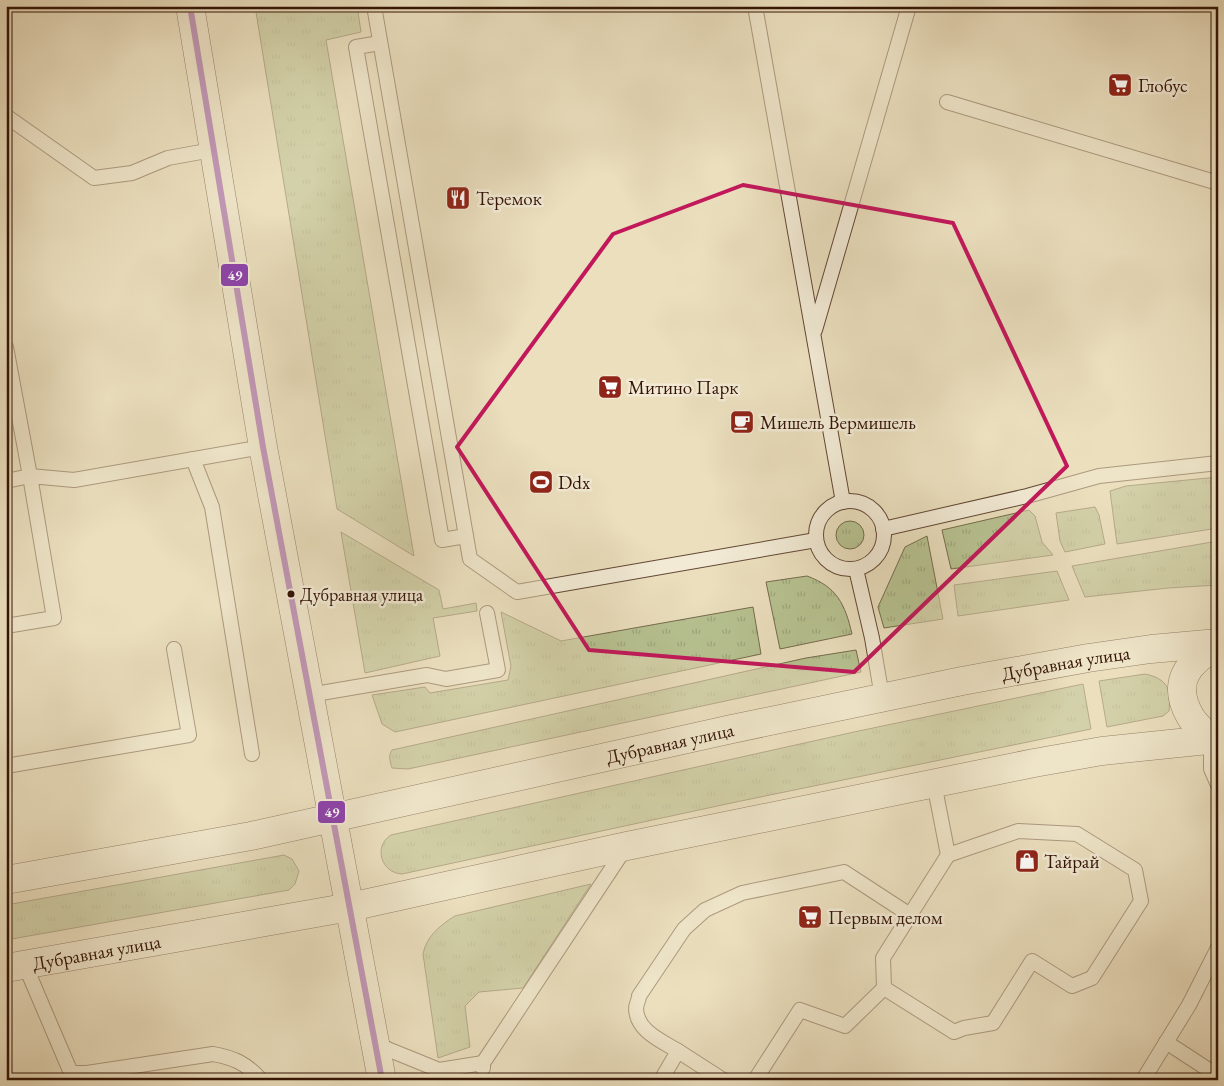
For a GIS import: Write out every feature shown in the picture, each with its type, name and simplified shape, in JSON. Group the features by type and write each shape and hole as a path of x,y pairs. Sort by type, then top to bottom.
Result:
{"main road":[{"path":"190,6 212,150 263,447 382,1080"},
{"path":"1214,739 1190,716 1183,690 1186,672 1194,661 1218,645"},
{"name":"Дубравная улица","path":"6,880 251,836 615,754 882,697 1088,658 1151,649 1218,645"},
{"name":"Дубравная улица","path":"16,966 350,906 627,846 1102,751 1214,739"}],"lane":[{"path":"374,6 470,559 517,592 816,540"},
{"path":"755,6 843,502"},
{"path":"814,334 909,6"},
{"path":"380,43 356,47 440,530 442,540 466,536"},
{"path":"946,102 1218,183"},
{"path":"6,116 94,178 132,173 168,158 212,150"},
{"path":"6,347 54,618 6,626"},
{"path":"6,480 30,476 74,480 263,447"},
{"path":"193,459 212,506 252,754"},
{"path":"883,529 1027,496 1099,476 1218,463"},
{"path":"852,501 869,507 876,513 883,529 882,546 878,555 864,566 856,569 847,569 830,563 818,549 816,531 822,516 835,504 852,501"},
{"path":"856,569 872,638 882,697"},
{"path":"309,695 427,675 446,680 498,670 487,613"},
{"path":"6,766 188,735 174,649"},
{"path":"1214,739 1211,769 1218,785"},
{"path":"934,784 948,855"},
{"path":"754,1080 800,1010 845,1026 884,988 883,958 948,855 1018,831 1077,834 1135,870 1141,901 1092,978 1072,986 1032,961 993,1023 964,1028 954,1032 884,988"},
{"path":"375,1044 439,1070 454,1074 483,1065 627,846"},
{"path":"723,1080 647,1031 639,1021 636,1008 639,996 684,929 705,910 742,893 844,872 910,915"},
{"path":"1143,1080 1204,977 1218,948"},
{"path":"16,966 69,1076 213,1054 232,1058 250,1068 261,1080"},
{"path":"1166,1042 1218,1076"},
{"path":"661,1080 678,1051"}],"highlighted area":[{"path":"743,185 953,223 1067,466 854,672 589,650 457,447 613,234"}],"green space":[{"path":"255,6 357,6 361,32 326,40 414,556 337,509"},
{"path":"1218,477 1218,528 1117,544 1110,491 1126,486"},
{"path":"1095,507 1099,515 1105,544 1065,552 1060,541 1056,513"},
{"path":"1029,510 1035,516 1042,542 1053,555 951,569 942,530"},
{"path":"850,521 860,525 864,535 860,545 850,549 840,545 836,535 840,525"},
{"path":"341,532 439,590 443,609 476,603 477,611 433,618 440,656 365,673"},
{"path":"927,536 943,619 884,628 878,607 905,547"},
{"path":"1218,541 1218,585 1168,588 1085,597 1072,566"},
{"path":"1057,571 1069,600 958,616 954,585"},
{"path":"807,576 826,585 833,591 843,605 852,634 780,649 766,582"},
{"path":"753,607 761,654 395,732 382,724 372,695 425,687 430,693 508,680 511,666 501,612 561,641"},
{"path":"856,650 861,672 408,769 392,768 390,756 392,750 806,658"},
{"path":"1145,674 1159,679 1166,686 1169,697 1169,711 1163,716 1107,727 1099,681"},
{"path":"1083,684 1091,729 736,802 402,874 389,869 382,858 382,846 391,835 854,732"},
{"path":"284,855 292,859 299,871 295,884 289,890 6,940 6,905"},
{"path":"591,884 523,988 479,992 465,1006 470,1047 438,1058 423,954 427,942 434,932 455,916"}],"transit line":[{"name":"49","path":"190,6 263,447 382,1080"}],"place":[{"name":"Глобус","path":"1120,85"},
{"name":"Теремок","path":"458,198"},
{"name":"Митино Парк","path":"610,387"},
{"name":"Мишель Вермишель","path":"742,422"},
{"name":"Ddx","path":"541,482"},
{"name":"Дубравная улица","path":"291,594"},
{"name":"Тайрай","path":"1027,861"},
{"name":"Первым делом","path":"810,917"}]}
